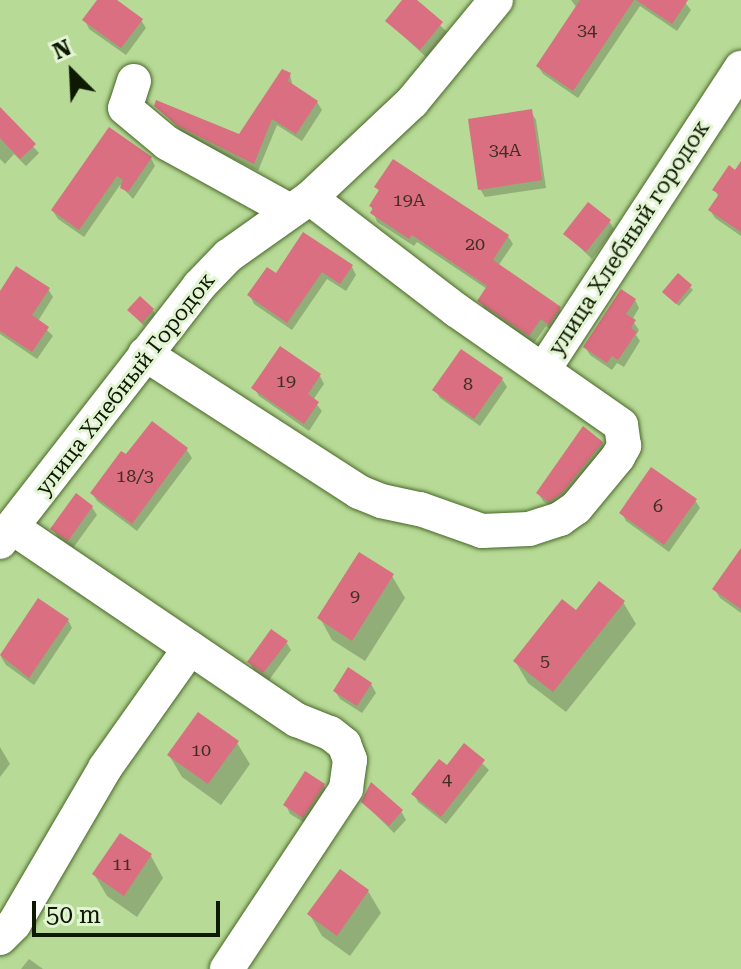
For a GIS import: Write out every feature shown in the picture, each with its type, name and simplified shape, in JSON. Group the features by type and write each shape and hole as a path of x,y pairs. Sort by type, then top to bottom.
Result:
{"street":[{"name":"улица Хлебный Городок","path":"6,535 145,354 228,256 300,204 412,102 496,0"},
{"name":"улица Хлебный городок","path":"544,369 741,68"},
{"name":"улица Хлебный городок","path":"134,81 125,108 167,143 300,204 544,369 621,425 624,446 595,487 560,519 529,529 482,531 359,492 145,354"},
{"path":"6,535 190,648 297,720 330,733 344,744 350,760 350,775 340,800 227,969"},
{"path":"0,938 14,924 105,768 190,648"}],"building":[{"path":"97,0 117,0 143,19 121,48 82,20"},
{"path":"402,0 417,0 443,22 420,50 385,21"},
{"path":"580,0 634,0 573,91 536,66"},
{"path":"636,0 688,0 672,24"},
{"path":"282,69 291,73 288,81 318,101 296,134 272,119 254,164 178,126 154,106 156,100 239,134"},
{"path":"0,107 36,144 20,159 0,138"},
{"path":"532,109 542,180 478,190 468,119"},
{"path":"109,127 152,157 128,192 120,188 123,180 117,176 79,230 51,210"},
{"path":"393,159 509,235 493,260 561,307 549,325 541,319 529,336 477,301 487,286 412,235 409,239 370,213 373,208 369,206 379,190 374,187"},
{"path":"741,161 741,232 708,210 719,194 712,190 729,165 735,170"},
{"path":"588,202 611,220 586,252 563,234"},
{"path":"303,232 353,265 340,284 322,272 287,323 247,295 267,267 276,273"},
{"path":"16,266 50,288 32,315 49,327 32,352 0,331 0,291"},
{"path":"678,273 692,285 676,304 662,292"},
{"path":"621,289 636,299 626,314 636,320 631,328 637,332 618,360 612,356 607,363 583,347"},
{"path":"140,296 154,309 142,323 127,310"},
{"path":"280,346 321,374 308,394 319,402 304,424 251,388"},
{"path":"461,349 503,378 474,419 432,390"},
{"path":"152,421 188,448 132,524 90,493 121,451 126,454"},
{"path":"583,426 603,442 562,493 549,502 536,493"},
{"path":"651,467 697,499 664,545 619,513"},
{"path":"76,493 93,506 68,541 50,529"},
{"path":"741,548 741,609 712,589"},
{"path":"359,552 394,574 352,641 317,618"},
{"path":"599,581 625,601 553,692 513,661 562,599 576,610"},
{"path":"38,598 69,619 29,678 0,655"},
{"path":"271,629 288,641 263,673 247,662"},
{"path":"348,667 372,683 357,706 333,691"},
{"path":"198,712 239,741 208,784 167,755"},
{"path":"464,743 485,760 441,817 411,794 439,759 447,765"},
{"path":"305,771 325,784 303,818 283,805"},
{"path":"371,782 403,810 389,826 361,802"},
{"path":"120,833 152,854 124,896 92,874"},
{"path":"340,869 369,890 337,936 307,914"}]}
